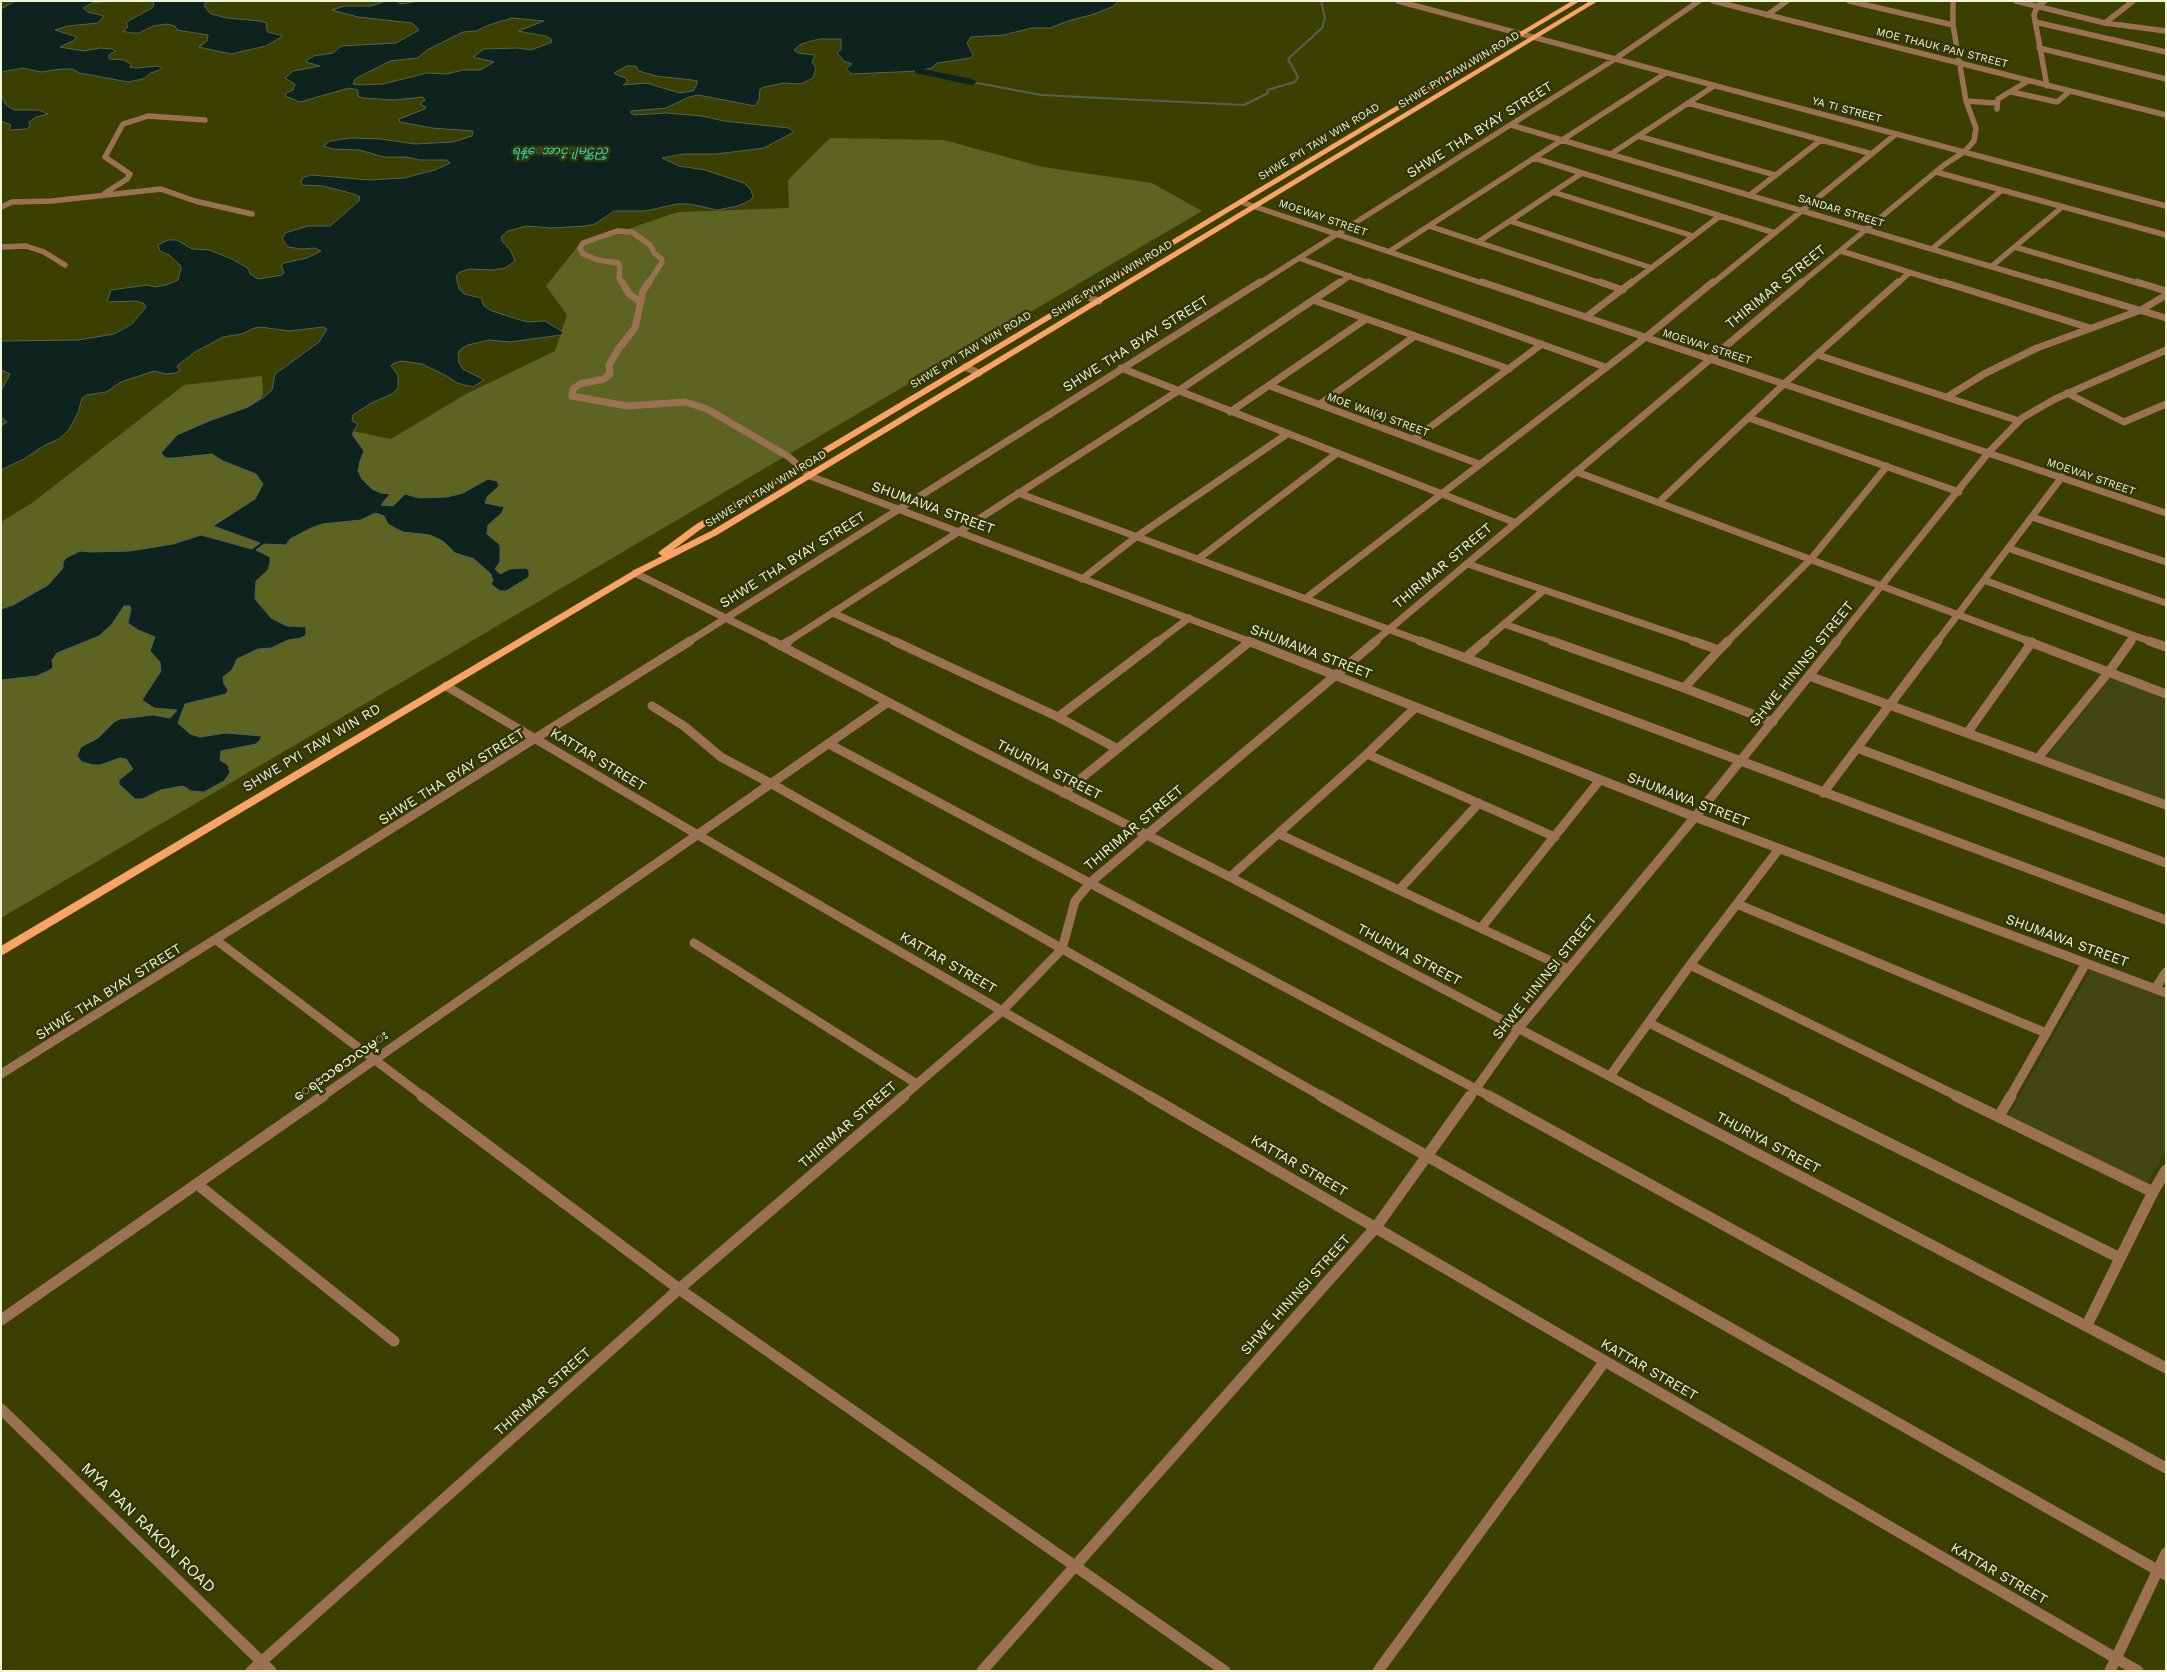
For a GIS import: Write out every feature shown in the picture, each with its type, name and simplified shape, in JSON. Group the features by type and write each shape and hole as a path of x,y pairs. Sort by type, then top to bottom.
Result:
{"main road":[{"name":"SHWE PYI TAW WIN ROAD","path":"637,572 698,527 1577,1"},
{"name":"SHWE PYI TAW WIN ROAD","path":"637,572 714,533 810,476 1595,1"},
{"name":"SHWE PYI TAW WIN RD","path":"1,952 637,572"}],"street":[{"name":"YA TI STREET","path":"1398,1 2166,206"},
{"name":"SHWE THA BYAY STREET","path":"1,1074 536,739 896,509 1615,59 1699,1"},
{"name":"MOE THAUK PAN STREET","path":"1713,1 2166,115"},
{"path":"1767,15 1786,1"},
{"path":"1849,1 1942,24 1953,24"},
{"name":"THIRIMAR STREET","path":"251,1671 679,1289 1003,1010 1062,950 1075,901 1091,882 1710,358 1936,172 1964,152 1974,141 1976,128 1966,101 1953,24 1953,1"},
{"path":"2016,1 2105,23 2166,31"},
{"path":"2044,1 2037,6 2034,15 2047,86"},
{"path":"2105,23 2133,1"},
{"path":"2035,22 2166,52"},
{"path":"2039,48 2166,79"},
{"path":"1390,251 1666,73"},
{"path":"1966,101 1996,106 2004,94 2012,92 2028,81"},
{"path":"1611,154 1714,86"},
{"path":"2012,92 2057,102 2070,91"},
{"path":"1688,103 1872,154"},
{"path":"103,195 130,174 106,157 124,124 131,120 148,116 206,120"},
{"name":"SANDAR STREET","path":"1511,124 2166,318"},
{"path":"1306,598 1646,337 1896,134"},
{"path":"1638,136 1775,175"},
{"path":"1750,195 1821,140"},
{"path":"1534,158 1775,233"},
{"path":"1936,172 2166,236"},
{"path":"1478,242 1582,173"},
{"path":"1,206 12,202 52,201 161,189 195,201 252,214"},
{"path":"1932,249 2002,190"},
{"path":"1553,192 1693,236"},
{"name":"MOEWAY STREET","path":"1241,202 1710,358 2166,513"},
{"path":"1992,266 2062,206"},
{"path":"1586,317 1720,216"},
{"path":"1510,221 1652,268"},
{"path":"1429,226 1623,290"},
{"name":"SHUMAWA STREET","path":"640,302 629,294 620,278 618,263 598,260 583,254 580,248 583,243 617,231 632,232 650,245 655,254 662,258 662,262 643,291 635,328 609,364 610,374 604,379 580,384 573,389 572,396 627,406 685,402 721,416 789,457 810,476 1189,618 1248,643 1695,817 2166,993"},
{"path":"1,247 26,246 44,252 65,265"},
{"path":"2015,247 2166,291"},
{"path":"1841,251 2090,328"},
{"path":"1299,258 1605,367"},
{"path":"1659,502 1909,273"},
{"path":"781,646 1178,390 1350,276"},
{"path":"1947,397 1984,374 2037,348 2141,310 2166,295"},
{"path":"1085,296 1099,301"},
{"path":"1313,300 1509,369"},
{"path":"1230,412 1366,319"},
{"path":"1320,404 1415,336"},
{"path":"1414,439 1542,344"},
{"name":"SHWE HININSI STREET","path":"982,1671 1376,1227 1519,1028 1773,722 1959,492 1989,452 2020,421 2054,398 2166,350"},
{"path":"1818,355 2020,421"},
{"path":"965,367 979,373"},
{"path":"1121,368 1440,495 1516,523"},
{"name":"MOE WAI(4) STREET","path":"1270,386 1479,464"},
{"path":"2067,393 2124,422 2166,404"},
{"path":"1749,418 1959,492"},
{"path":"1082,579 1136,537 1287,434"},
{"path":"1198,559 1336,454"},
{"path":"1684,688 1719,650 1811,559 1887,466"},
{"path":"1577,472 2166,694"},
{"path":"1822,793 2062,477"},
{"path":"1018,493 1306,598 1822,793 2166,920"},
{"path":"2032,517 2166,562"},
{"path":"2008,548 2166,603"},
{"path":"1468,564 1719,650"},
{"name":"THURIYA STREET","path":"637,572 1063,793 1230,877 2166,1368"},
{"path":"1984,580 2166,647"},
{"path":"1464,658 1543,591"},
{"path":"833,613 1058,717 1116,748"},
{"path":"1058,717 1189,618"},
{"path":"1504,624 1773,722"},
{"path":"2038,758 2108,673 2135,636"},
{"path":"1968,732 2032,642"},
{"path":"1063,793 1116,748 1248,643"},
{"path":"1809,676 2166,805"},
{"name":"KATTAR STREET","path":"446,686 698,835 1003,1010 2138,1671"},
{"name":"ေရႊသစၥာလမ္း","path":"1,1320 888,702"},
{"path":"652,706 684,726 721,757 772,784 2162,1573"},
{"path":"1230,877 1367,754 1416,707"},
{"path":"829,744 1476,1088 2166,1468"},
{"path":"1857,748 2166,863"},
{"path":"1367,754 1555,837"},
{"path":"1481,928 1599,780"},
{"path":"1399,890 1479,803"},
{"path":"1279,834 1568,969"},
{"path":"1610,1076 1690,965 1780,849"},
{"path":"1737,904 2046,1033"},
{"path":"216,940 679,1289 1225,1671"},
{"path":"694,943 917,1084"},
{"path":"1999,1116 2086,963"},
{"path":"1690,965 2153,1192"},
{"path":"2156,989 2166,972"},
{"path":"1649,1022 2120,1258"},
{"path":"2086,1325 2166,1170"},
{"path":"197,1184 394,1341"},
{"path":"1378,1671 1605,1360"},
{"name":"MYA PAN RAKON ROAD","path":"1,1409 271,1671"},
{"path":"2110,1671 2162,1573 2166,1553"}],"shaded area":[{"path":"830,138 944,140 1043,167 1152,183 1202,211 1,918 1,522 32,503 184,385 262,376 263,393 257,411 391,439 466,394 555,351 567,315 546,286 578,246 678,212 789,208 788,180"},
{"path":"2112,677 2166,697 2166,801 2047,757"},
{"path":"2091,970 2166,998 2166,1150 2147,1183 2009,1115"}],"water":[{"path":"15,1 112,1 92,3 83,8 88,12 104,16 98,23 68,26 55,30 77,37 60,47 84,51 100,48 112,49 116,51 109,55 109,59 124,60 131,64 130,67 158,66 162,69 151,73 143,79 128,82 80,73 72,69 41,72 23,68 1,72 1,9"},
{"path":"153,1 211,1 205,3 204,6 211,14 267,23 266,28 268,32 283,36 266,46 231,54 199,47 207,41 208,35 177,30 175,26 167,24 153,26 139,33 123,31 128,27 126,23 152,8 154,5"},
{"name":"ရန္ေအာင္ျမင္ဆည္","path":"386,1 396,1 401,4 419,1 1119,1 1112,7 1050,28 1031,28 1004,35 971,37 967,43 973,55 971,58 937,63 932,68 918,71 852,74 846,69 852,64 844,61 837,53 841,49 841,39 819,39 801,44 794,50 798,53 815,55 812,62 816,68 813,78 801,84 784,83 764,87 760,89 759,100 755,106 698,95 689,97 666,108 631,111 634,115 666,113 702,116 724,121 789,128 794,132 764,148 716,154 683,154 662,158 679,166 705,170 744,183 751,190 753,197 738,206 717,210 690,204 677,204 645,211 614,211 595,224 585,226 552,228 526,226 508,231 501,237 502,241 511,251 515,261 505,268 492,270 470,269 460,272 456,276 459,289 464,294 481,298 484,306 492,311 527,322 545,321 563,332 561,335 510,342 489,340 468,345 461,349 458,352 459,363 463,369 484,380 473,387 457,383 422,364 402,361 394,363 391,366 398,375 398,388 392,394 371,403 353,415 352,421 358,424 352,434 364,451 358,471 362,479 372,489 390,494 381,505 393,506 405,494 419,498 447,497 463,493 488,479 497,481 499,486 487,497 485,503 504,507 502,513 488,525 487,534 500,547 500,562 495,569 500,574 510,569 526,568 529,571 529,577 506,591 500,591 491,584 493,581 491,574 474,559 455,553 443,541 430,535 403,532 388,524 384,516 375,513 361,520 322,524 290,539 286,545 264,544 256,550 270,557 270,563 268,570 256,581 255,599 271,618 287,626 306,627 306,635 301,638 288,640 271,648 258,649 237,659 232,670 223,677 224,684 228,690 226,694 185,704 178,723 190,734 200,737 226,733 262,736 260,740 256,744 221,751 220,760 228,765 230,773 224,781 204,792 191,791 183,786 161,790 142,799 135,799 119,784 119,780 133,769 126,759 120,758 100,765 93,765 82,762 77,756 81,747 98,738 114,722 120,719 153,715 170,718 177,710 154,708 142,700 161,671 160,662 150,651 155,637 138,630 128,623 131,609 130,606 124,606 112,624 99,636 57,653 52,660 53,667 50,670 37,676 1,680 1,609 13,605 48,585 63,568 63,562 66,558 80,551 130,551 173,544 201,535 252,549 260,543 213,526 255,499 263,484 256,474 223,461 212,454 166,458 161,453 177,435 248,407 264,397 272,390 275,374 319,342 327,329 323,327 289,331 261,327 254,328 242,334 223,337 195,352 177,366 180,371 175,373 166,374 154,371 121,382 106,392 86,395 82,398 78,413 68,431 59,439 1,470 1,426 7,422 1,417 1,391 10,374 1,370 1,341 78,340 114,334 132,324 146,307 143,303 136,301 107,302 111,290 147,285 155,287 178,280 181,269 180,265 169,255 160,251 158,245 168,240 177,240 192,249 209,250 232,259 246,267 250,274 258,279 282,275 284,273 281,265 284,263 307,258 321,251 315,248 301,249 288,247 282,239 285,233 308,226 330,226 359,201 360,197 323,186 302,185 301,181 304,177 312,175 369,180 404,178 435,170 450,163 447,160 384,157 359,150 333,149 323,146 330,141 351,138 381,139 415,144 453,142 472,136 473,131 432,128 400,122 399,119 425,109 426,107 420,104 425,100 423,97 395,100 363,98 358,96 358,90 349,88 300,102 285,96 286,93 293,90 295,84 285,78 293,71 320,66 306,62 313,56 333,53 341,46 396,43 419,30 412,23 358,17 332,10 344,6 371,6","holes":["512,18 544,21 518,31 545,36 551,39 552,42 531,50 517,48 484,49 473,57 494,62 480,70 463,70 447,74 427,73 383,84 353,84 355,79 390,61 417,58 429,49 463,32 476,31","627,66 636,66 639,71 656,76 697,81 697,84 693,91 680,93 646,83 623,85 627,82 626,78 614,73"]},
{"path":"1,95 6,105 14,110 39,110 48,114 36,117 29,122 30,127 26,129 9,130 11,125 1,121"}],"waterway":[{"path":"972,82 1041,95 1244,105 1268,93 1267,90 1295,82 1298,77 1288,59 1322,28 1325,18 1321,1"},
{"path":"918,71 972,82"}]}
